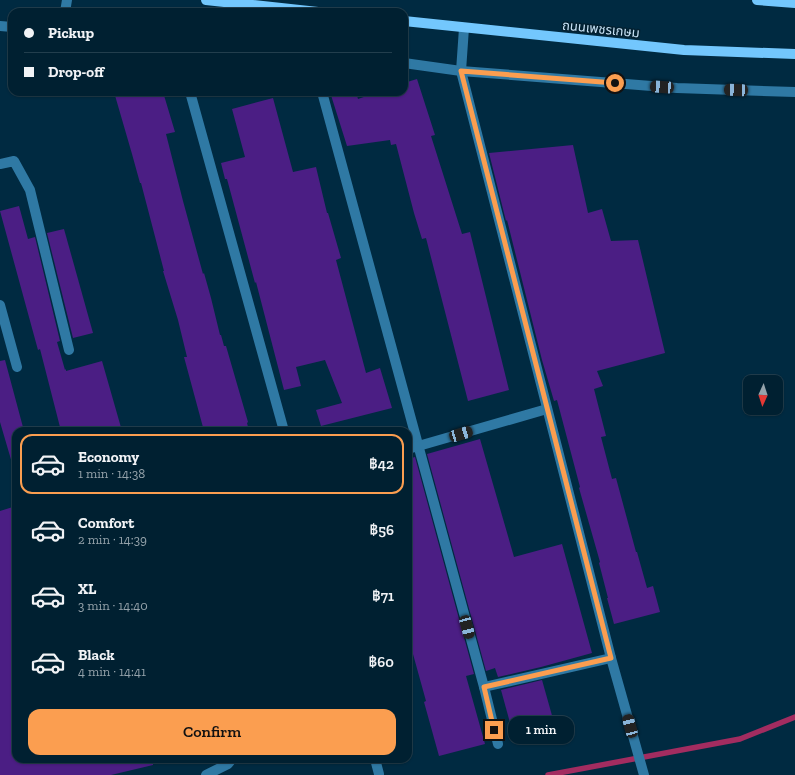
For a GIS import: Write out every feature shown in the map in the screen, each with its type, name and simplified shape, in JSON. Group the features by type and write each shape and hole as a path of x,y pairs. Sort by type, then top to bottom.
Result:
{"main road":[{"path":"206,0 281,8"},
{"path":"757,0 795,3"},
{"name":"ถนนเพชรเกษม","path":"408,21 684,50 795,54"}],"street":[{"path":"464,28 461,71 611,658 644,775"},
{"path":"408,64 461,71 677,88 795,92"},
{"path":"191,96 283,427"},
{"path":"323,96 408,427"},
{"path":"0,164 14,161 30,190 69,350"},
{"path":"0,305 17,367"},
{"path":"498,744 484,687 413,448 547,409"},
{"path":"484,687 611,658"},
{"path":"206,775 229,763"},
{"path":"376,763 379,774"}],"building":[{"path":"417,79 435,135 431,136 462,234 470,232 509,390 468,401 426,238 422,239 396,144 391,145 390,140 347,146 331,96 357,96 358,99 367,96 408,96 408,82"},
{"path":"115,96 164,96 175,132 166,134 220,335 224,346 226,346 248,422 248,427 203,427 184,357 187,357 178,320 163,271"},
{"path":"273,98 293,172 316,167 327,213 341,258 336,260 366,373 380,368 392,408 321,426 316,410 342,403 325,360 296,367 301,386 284,390 256,282 255,283 227,179 225,179 221,163 245,157 232,109"},
{"path":"573,145 588,213 602,209 611,241 638,240 665,353 597,371 603,386 594,389 606,436 601,437 612,479 616,478 647,588 653,586 660,612 614,624 600,562 579,488 580,487 557,400 554,401 542,360 489,153"},
{"path":"19,206 28,239 35,237 60,341 57,342 65,370 66,369 66,371 102,361 121,427 60,427 40,349 38,350 0,211"},
{"path":"64,229 93,333 73,338 47,233"},
{"path":"5,360 23,427 12,427 12,463 0,422 0,361"},
{"path":"480,439 514,557 562,544 592,653 498,677 495,668 486,671 427,454"},
{"path":"415,457 474,674 466,676 485,744 439,756 412,650 412,458"},
{"path":"12,507 12,763 153,763 153,765 111,775 0,775 0,511"},
{"path":"542,680 553,719 512,730 501,690"}],"waterway":[{"path":"548,775 740,739 795,717"}],"route":[{"path":"494,730 484,687 611,658 461,71 615,83"}]}
